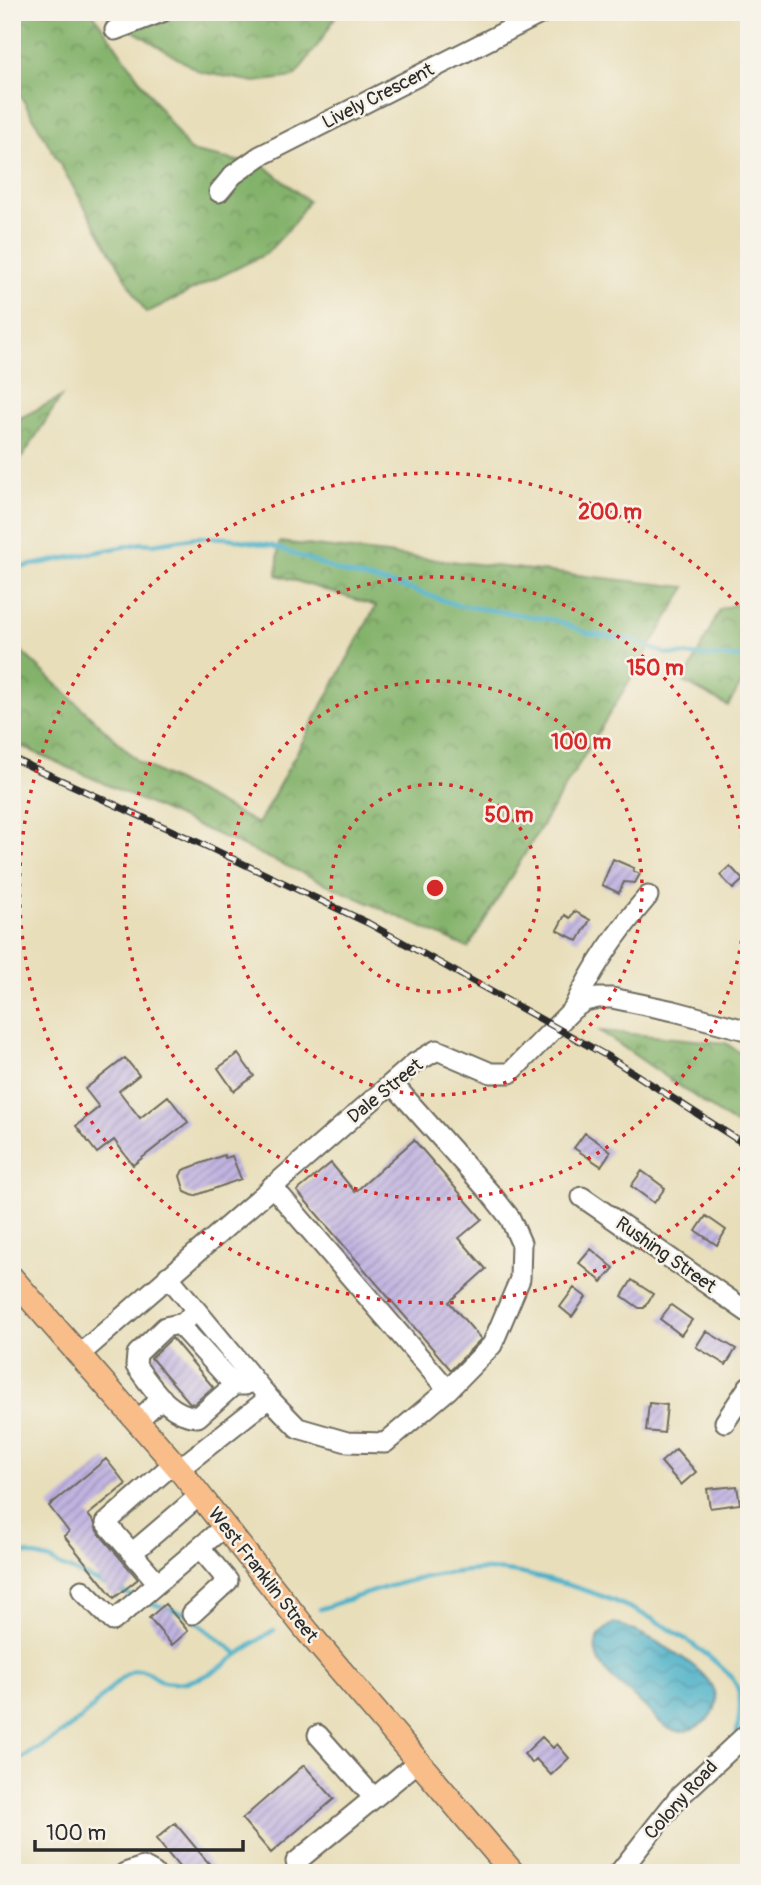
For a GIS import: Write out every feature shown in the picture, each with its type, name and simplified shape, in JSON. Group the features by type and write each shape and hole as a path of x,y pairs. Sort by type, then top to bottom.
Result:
{"main road":[{"name":"West Franklin Street","path":"12,1278 176,1466 308,1632 513,1873"}],"street":[{"path":"115,30 162,12"},
{"name":"Lively Crescent","path":"219,192 233,175 260,156 544,12"},
{"path":"573,1009 617,932 648,896"},
{"name":"Dale Street","path":"79,1355 415,1063 437,1050 491,1073 510,1073 573,1009 585,1001 598,998 612,998 745,1027"},
{"path":"168,1276 190,1316 298,1428 346,1442 385,1443 449,1390 492,1345 520,1279 521,1243 510,1218 392,1083"},
{"path":"272,1186 449,1390"},
{"name":"Rushing Street","path":"582,1198 749,1313"},
{"path":"190,1316 185,1331 234,1385 256,1382"},
{"path":"190,1316 165,1327 137,1354 136,1366 170,1408 183,1416 198,1418 234,1385"},
{"path":"725,1422 749,1386"},
{"path":"136,1421 162,1398"},
{"path":"158,1583 106,1522 176,1466 269,1398"},
{"path":"132,1552 200,1495"},
{"path":"82,1590 113,1621 225,1526"},
{"path":"200,1548 228,1581"},
{"path":"192,1614 251,1560"},
{"name":"Colony Road","path":"619,1873 678,1798 749,1732"},
{"path":"318,1735 373,1798"},
{"path":"296,1862 419,1761"},
{"path":"125,1873 143,1867 154,1873"}],"green space":[{"path":"12,12 92,12 190,151 266,167 308,201 292,226 266,254 146,313 12,81"},
{"path":"103,12 338,12 321,41 294,77 255,82 200,72"},
{"path":"61,397 12,473 12,422"},
{"path":"279,542 686,587 468,948 12,742 12,633 17,647 139,762 258,824 376,606 277,575"},
{"path":"749,600 749,671 728,706 684,682 720,609"},
{"path":"600,1031 726,1043 749,1060 749,1134"}],"water":[{"path":"614,1623 670,1649 697,1669 714,1690 715,1708 711,1716 687,1730 669,1729 611,1677 597,1655 596,1644 601,1633"}],"building":[{"path":"613,859 634,868 633,871 640,874 635,883 624,882 619,893 602,885"},
{"path":"730,866 743,880 733,889 720,875"},
{"path":"574,911 590,920 578,941 557,930 565,915 570,918"},
{"path":"238,1054 254,1076 234,1091 218,1068"},
{"path":"125,1058 139,1075 119,1091 140,1118 168,1096 188,1122 133,1165 114,1140 97,1153 76,1126 99,1107 85,1089"},
{"path":"585,1133 611,1151 601,1166 574,1148"},
{"path":"414,1140 482,1219 459,1238 486,1269 449,1302 481,1339 451,1370 297,1191 331,1163 355,1192"},
{"path":"224,1155 225,1158 232,1156 241,1179 194,1196 185,1192 180,1176 183,1170"},
{"path":"642,1171 665,1188 654,1203 631,1186"},
{"path":"706,1216 726,1230 717,1245 696,1231"},
{"path":"591,1249 614,1268 602,1282 579,1263"},
{"path":"632,1280 653,1294 644,1308 639,1308 622,1296"},
{"path":"574,1288 586,1297 572,1317 560,1307"},
{"path":"671,1305 692,1320 681,1335 660,1319"},
{"path":"706,1331 736,1349 726,1365 696,1347"},
{"path":"172,1338 213,1387 194,1404 190,1403 151,1358"},
{"path":"649,1403 667,1405 664,1433 646,1431"},
{"path":"676,1449 696,1472 681,1485 661,1462"},
{"path":"106,1459 126,1484 88,1515 97,1531 138,1579 114,1598 64,1536 69,1532 49,1506"},
{"path":"737,1486 740,1504 710,1508 707,1489"},
{"path":"165,1604 188,1631 172,1645 149,1618"},
{"path":"542,1737 553,1748 557,1744 569,1758 551,1775 536,1759 532,1763 524,1754"},
{"path":"304,1765 334,1799 271,1853 242,1819"},
{"path":"175,1823 217,1873 184,1873 156,1839"}],"waterway":[{"path":"12,569 142,543 153,544 198,537 228,538 273,546 341,572 407,588 457,605 555,620 587,633 631,640 667,654 749,658"},
{"path":"12,1550 51,1560 106,1585"},
{"path":"320,1609 399,1584 460,1572 507,1571 570,1586 611,1599 649,1617 686,1639 719,1665 734,1681 739,1693 737,1733"},
{"path":"117,1590 135,1597"},
{"path":"146,1602 188,1614"},
{"path":"194,1620 238,1654"},
{"path":"12,1764 76,1723 119,1680 131,1672 145,1671 169,1683 198,1679 221,1667 274,1630"},
{"path":"741,1748 749,1756"}],"railway":[{"path":"12,758 368,923 607,1056 749,1147"}]}
